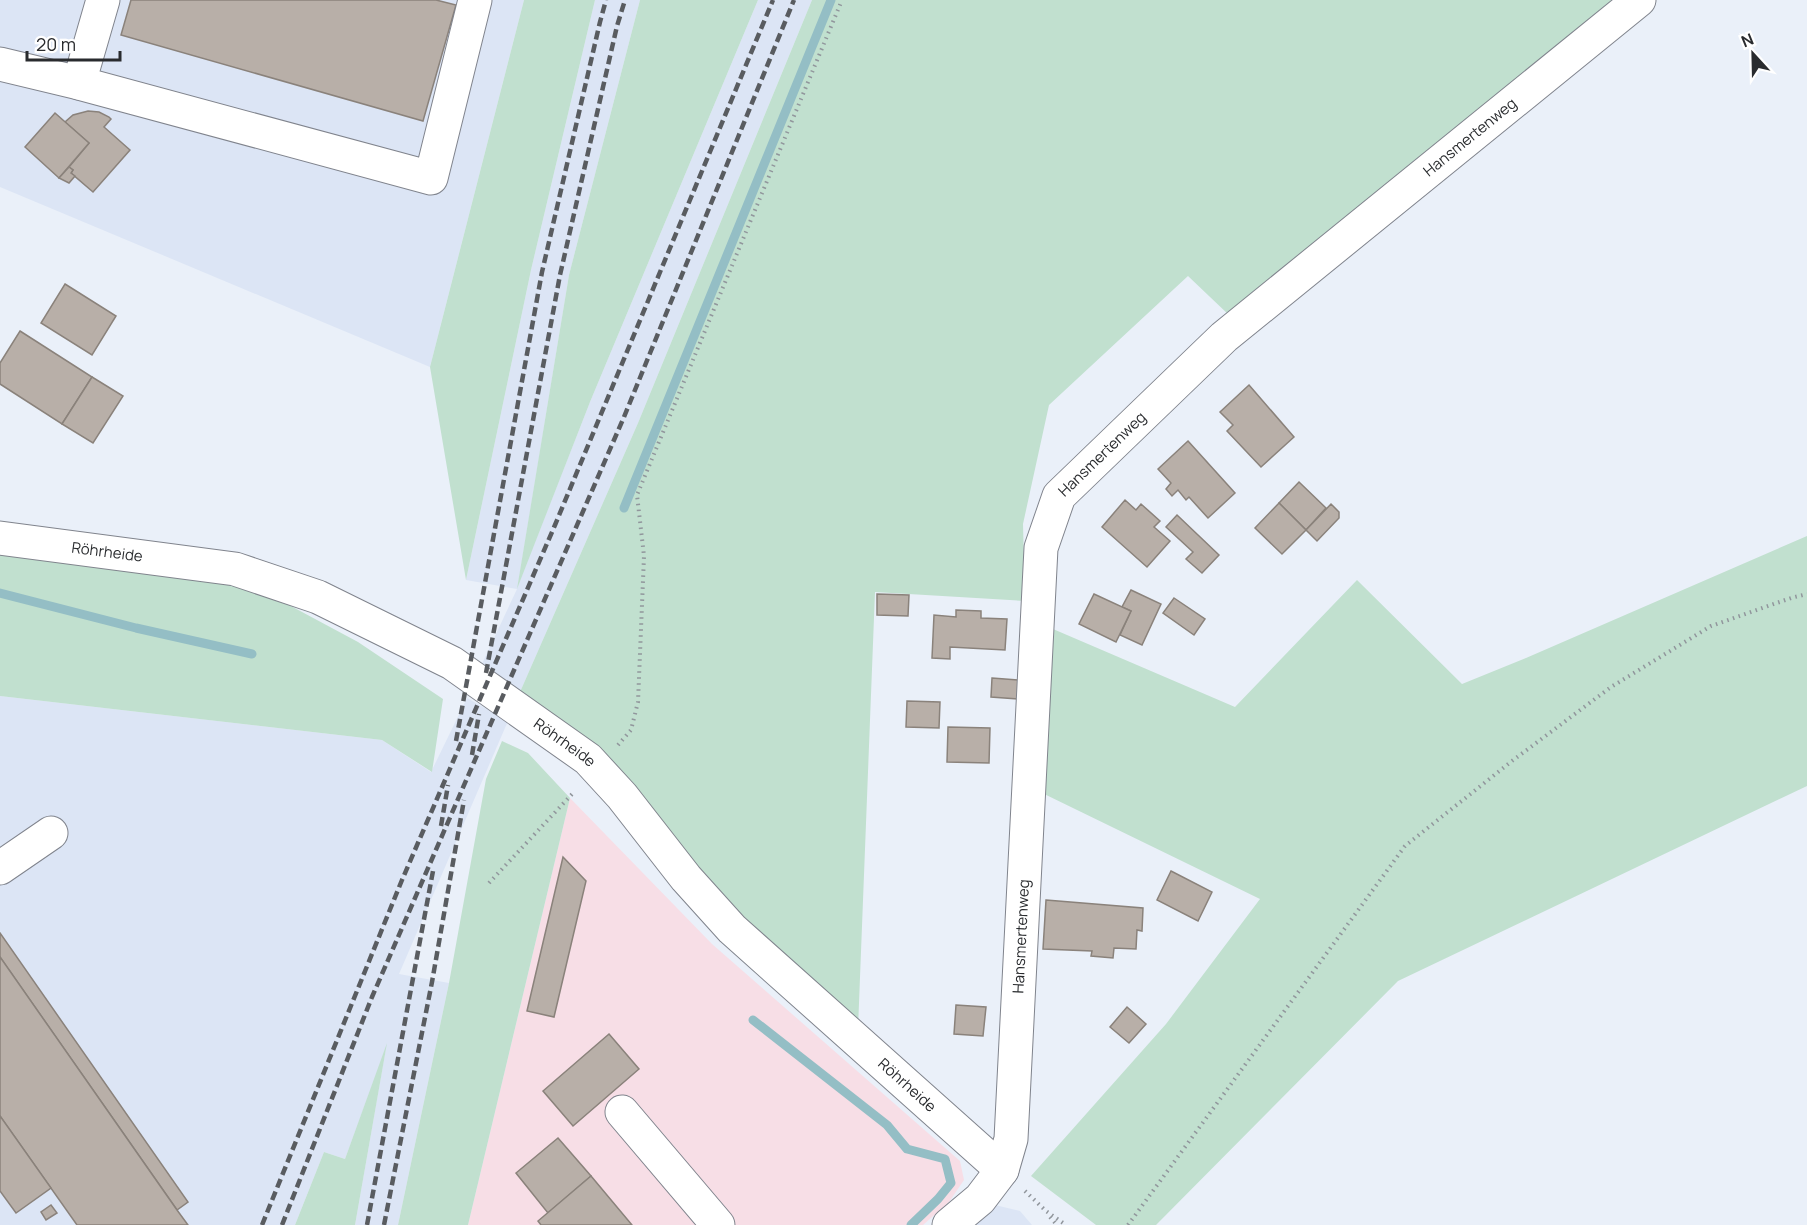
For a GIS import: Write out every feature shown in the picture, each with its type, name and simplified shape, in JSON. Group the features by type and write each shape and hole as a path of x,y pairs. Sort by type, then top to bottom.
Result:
{"street":[{"path":"80,83 103,0"},
{"path":"0,64 80,83 431,178 475,0"},
{"name":"Hansmertenweg","path":"1002,1170 1011,1139 1041,548 1059,496 1224,337 1639,0"},
{"name":"Röhrheide","path":"0,538 235,569 318,597 452,663 588,759 622,796 686,878 732,929 1002,1170"},
{"path":"0,868 51,833"},
{"path":"622,1112 718,1225"},
{"path":"949,1225 980,1199 1002,1170"}],"path":[{"path":"489,883 561,804 598,770 631,730 638,702 644,556 638,495 842,0"},
{"path":"1128,1225 1405,846 1512,761 1611,687 1712,626 1807,594"},
{"path":"1057,1225 1046,1212 1066,1225"}],"shaded area":[{"path":"0,0 524,0 430,367 0,187"},
{"path":"595,0 640,0 569,275 518,585 590,402 758,0 812,0 638,423 520,692 482,664 517,589 466,580 531,270"},
{"path":"0,696 382,740 431,772 467,698 508,721 399,974 449,983 398,1225 355,1225 386,1048 345,1159 324,1152 295,1225 0,1225"},
{"path":"570,798 712,944 960,1161 964,1180 949,1202 923,1225 468,1225"},
{"path":"995,1205 1020,1211 1032,1225 971,1225"}],"green space":[{"path":"524,0 595,0 531,270 466,580 430,367"},
{"path":"640,0 758,0 590,402 517,589 569,275"},
{"path":"812,0 1615,0 1230,316 1188,276 1049,405 1023,524 1025,601 875,592 858,1029 744,924 520,692 638,423"},
{"path":"1807,536 1807,786 1398,981 1156,1225 1096,1225 1031,1176 1166,1024 1260,899 1038,791 1046,626 1235,707 1357,580 1462,684"},
{"path":"0,554 246,582 358,642 443,699 432,772 382,740 0,696"},
{"path":"502,741 528,753 570,798 468,1225 398,1225 449,983 486,779"},
{"path":"387,1043 355,1225 295,1225 324,1152 345,1159"}],"building":[{"path":"131,0 436,0 456,5 423,121 121,35"},
{"path":"88,111 99,112 109,117 111,119 104,127 130,150 93,192 71,173 73,170 69,167 89,143 65,122 73,115"},
{"path":"55,113 89,143 59,178 25,147"},
{"path":"69,167 75,176 69,183 59,178"},
{"path":"65,284 116,316 92,355 41,323"},
{"path":"20,331 92,377 62,424 0,384 0,363"},
{"path":"92,377 123,396 93,443 62,424"},
{"path":"1249,385 1294,437 1261,467 1227,431 1233,425 1220,412"},
{"path":"1188,441 1235,493 1208,518 1189,497 1186,500 1178,490 1172,496 1166,489 1171,483 1158,469"},
{"path":"1299,482 1326,508 1306,530 1279,503"},
{"path":"1125,500 1136,510 1141,504 1160,521 1154,527 1170,541 1147,567 1102,527"},
{"path":"1279,503 1306,530 1282,554 1255,528"},
{"path":"1331,504 1339,512 1339,518 1317,541 1306,530"},
{"path":"1177,515 1219,555 1202,573 1186,559 1193,552 1166,527"},
{"path":"1131,590 1161,604 1142,645 1120,635 1131,611 1122,607"},
{"path":"877,594 909,595 908,616 877,615"},
{"path":"1094,594 1131,611 1116,642 1079,624"},
{"path":"1174,598 1205,619 1194,635 1163,613"},
{"path":"956,610 981,611 981,618 1007,619 1005,650 950,647 950,659 932,658 934,615 956,617"},
{"path":"992,678 1019,680 1018,699 991,697"},
{"path":"907,701 940,702 939,728 906,727"},
{"path":"948,727 990,728 989,763 947,762"},
{"path":"563,857 586,881 554,1017 527,1011"},
{"path":"1171,871 1212,892 1198,921 1157,900"},
{"path":"1046,900 1143,908 1142,931 1137,930 1136,949 1114,948 1113,958 1091,956 1092,951 1043,949"},
{"path":"0,933 188,1202 177,1210 0,957"},
{"path":"0,957 188,1225 77,1225 0,1116"},
{"path":"956,1005 986,1007 983,1036 954,1034"},
{"path":"1127,1007 1146,1024 1129,1043 1110,1027"},
{"path":"609,1034 639,1069 573,1126 543,1091"},
{"path":"0,1116 51,1188 16,1213 0,1191"},
{"path":"558,1138 591,1176 548,1213 516,1173"},
{"path":"591,1176 632,1225 541,1225 538,1221"},
{"path":"51,1205 57,1213 46,1220 41,1212"}],"waterway":[{"path":"624,508 831,0"},
{"path":"0,593 136,628 252,654"},
{"path":"753,1020 887,1125 907,1149 945,1159 951,1183 911,1225"}],"railway":[{"path":"456,741 542,272 606,0"},
{"path":"486,673 560,275 617,26 625,0"},
{"path":"262,1225 402,880 555,525 773,0"},
{"path":"282,1225 372,997 624,417 794,0"},
{"path":"472,755 479,714"},
{"path":"441,826 448,785"},
{"path":"384,1225 432,982 464,800"},
{"path":"367,1225 433,871"}]}
